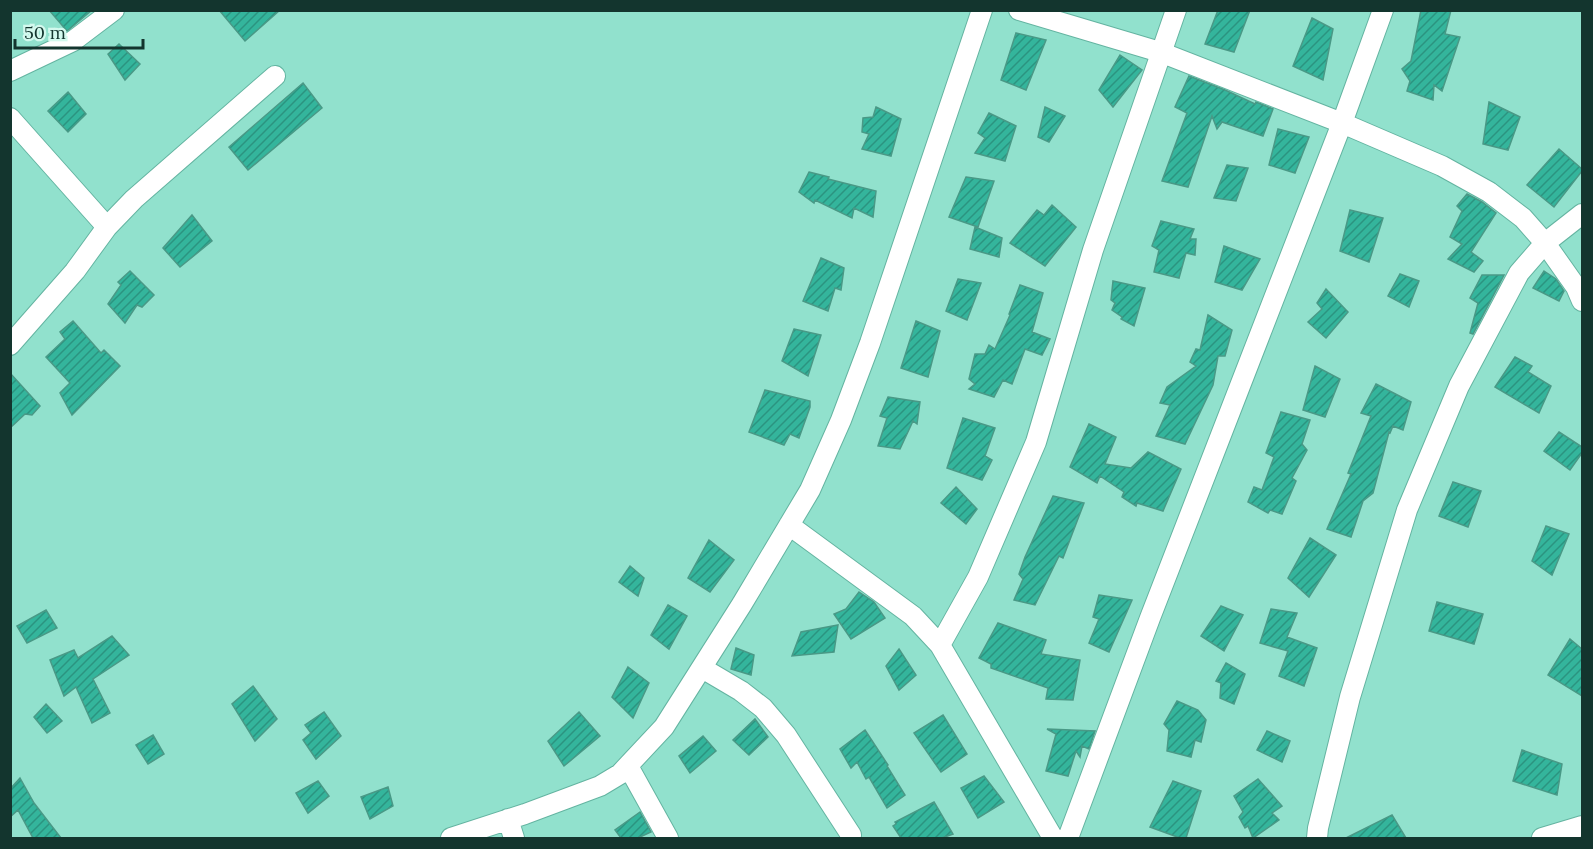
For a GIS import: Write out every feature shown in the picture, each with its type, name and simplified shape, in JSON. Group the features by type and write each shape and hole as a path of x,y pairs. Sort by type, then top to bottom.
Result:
{"street":[{"path":"10,71 73,41 114,10"},
{"path":"451,838 600,786 620,774 664,728 810,490 841,420 870,343 982,10"},
{"path":"1019,10 1160,52 1341,123 1442,166 1489,192 1522,218 1545,243 1576,287 1582,301"},
{"path":"940,645 978,577 1036,442 1093,250 1176,10"},
{"path":"1068,838 1383,10"},
{"path":"10,345 75,271 107,227 134,200 275,76"},
{"path":"10,118 107,227"},
{"path":"1317,838 1350,697 1407,510 1459,386 1520,273 1545,243 1582,214"},
{"path":"789,525 913,616 940,645 1053,838"},
{"path":"702,668 741,691 763,708 786,735 850,835"},
{"path":"628,766 668,838"},
{"path":"508,819 514,838"},
{"path":"1542,838 1582,826"}],"building":[{"path":"49,10 92,10 67,31"},
{"path":"219,10 280,10 245,41"},
{"path":"1218,10 1250,10 1234,52 1205,44"},
{"path":"1421,10 1451,10 1445,34 1460,37 1442,91 1434,85 1433,100 1407,91 1410,81 1402,69 1411,61"},
{"path":"1312,18 1333,29 1323,80 1293,66"},
{"path":"1016,33 1046,40 1026,90 1001,80"},
{"path":"119,44 140,64 125,80 108,54"},
{"path":"1120,55 1142,70 1113,107 1099,90"},
{"path":"1189,76 1255,104 1256,102 1273,109 1263,136 1222,122 1217,129 1212,116 1188,187 1162,181 1187,113 1175,107"},
{"path":"303,83 322,108 248,170 229,147"},
{"path":"68,92 86,114 68,132 48,111"},
{"path":"1489,102 1520,117 1508,150 1483,144"},
{"path":"876,107 901,119 891,156 862,149 869,134 862,132 863,118 873,117"},
{"path":"1045,107 1065,116 1049,142 1038,137"},
{"path":"989,113 1016,126 1005,161 975,153 985,138 978,133"},
{"path":"1278,129 1309,137 1295,173 1269,165"},
{"path":"1559,149 1582,171 1554,207 1527,185"},
{"path":"1227,165 1248,168 1236,201 1214,198"},
{"path":"809,172 876,191 873,217 854,208 852,218 815,200 814,203 799,192"},
{"path":"966,177 994,181 978,227 949,217"},
{"path":"1467,194 1496,213 1471,252 1483,261 1474,272 1448,259 1462,244 1450,237 1462,211 1457,206"},
{"path":"1052,205 1076,227 1045,266 1010,243 1037,210 1044,215"},
{"path":"1350,210 1383,218 1369,262 1340,251"},
{"path":"192,215 212,241 180,267 163,248"},
{"path":"1161,221 1194,229 1190,239 1196,239 1195,255 1186,253 1179,278 1154,272 1159,250 1152,246"},
{"path":"975,227 1002,238 999,257 970,249"},
{"path":"1224,246 1260,259 1242,290 1215,282"},
{"path":"821,258 844,268 841,290 835,288 828,311 803,301"},
{"path":"130,271 154,295 142,307 137,305 125,323 108,304 121,285 118,282"},
{"path":"1544,271 1556,279 1564,291 1559,301 1533,288"},
{"path":"1400,274 1419,281 1409,307 1388,296"},
{"path":"1482,275 1504,275 1473,334 1470,333 1478,303 1470,298"},
{"path":"958,279 981,283 967,320 946,311"},
{"path":"1113,281 1145,288 1134,326 1121,319 1122,317 1112,310 1115,303 1111,300"},
{"path":"1020,285 1043,293 1032,332 1050,339 1042,355 1025,349 1012,384 1003,380 994,397 969,389 975,384 969,379 975,354 985,354 989,345 995,349"},
{"path":"1326,289 1348,312 1326,338 1308,322 1322,309 1317,303"},
{"path":"1208,315 1232,330 1225,356 1218,356 1213,385 1185,444 1156,436 1170,405 1160,403 1167,387 1196,366 1190,362 1196,349 1200,350"},
{"path":"73,321 101,353 104,350 120,366 72,415 60,393 70,383 46,357 65,339 60,332"},
{"path":"916,321 940,331 928,377 901,368"},
{"path":"794,329 821,335 808,376 782,361"},
{"path":"1515,357 1532,366 1528,372 1551,386 1539,413 1495,387"},
{"path":"1315,366 1340,379 1325,417 1303,410"},
{"path":"10,373 40,406 32,415 25,414 10,428"},
{"path":"1376,384 1411,402 1403,430 1393,426 1389,432 1373,493 1363,501 1351,537 1327,529 1351,474 1348,473 1371,416 1361,413"},
{"path":"765,390 810,401 799,438 790,434 784,445 749,432"},
{"path":"888,397 920,402 917,424 913,421 900,449 878,446 887,418 880,416"},
{"path":"1281,412 1310,420 1302,444 1307,450 1292,478 1296,481 1282,514 1270,510 1268,513 1248,502 1254,487 1262,490 1274,457 1266,453"},
{"path":"963,418 995,428 985,456 992,460 982,480 947,468"},
{"path":"1089,424 1116,437 1105,464 1131,468 1148,452 1181,469 1163,511 1137,503 1136,506 1122,497 1124,492 1100,476 1097,483 1070,467"},
{"path":"1559,432 1582,447 1582,453 1570,470 1544,451"},
{"path":"1453,482 1481,491 1468,527 1439,516"},
{"path":"956,487 977,509 966,524 941,503"},
{"path":"1053,496 1084,503 1063,558 1059,556 1035,605 1014,600 1023,579 1019,574 1025,557"},
{"path":"1546,526 1569,534 1552,575 1532,561"},
{"path":"1310,538 1336,555 1309,597 1288,578"},
{"path":"709,540 734,560 710,592 688,578"},
{"path":"630,566 644,578 638,596 619,582"},
{"path":"859,592 874,602 885,618 851,639 834,614 846,609"},
{"path":"1099,595 1132,600 1109,652 1089,643 1099,619 1093,617"},
{"path":"1437,602 1483,614 1474,644 1429,631"},
{"path":"668,605 687,616 669,649 651,635"},
{"path":"1221,606 1243,615 1224,651 1201,636"},
{"path":"1271,609 1297,613 1287,637 1317,648 1304,686 1279,676 1288,651 1260,643"},
{"path":"46,610 57,628 27,643 17,626"},
{"path":"998,623 1046,640 1041,654 1080,660 1073,700 1046,699 1048,688 991,668 991,664 979,658"},
{"path":"838,625 834,652 792,656 801,632"},
{"path":"112,636 129,655 93,679 110,713 92,723 76,687 64,696 50,660 74,650 78,658"},
{"path":"1570,639 1582,649 1582,696 1548,675"},
{"path":"736,648 754,655 751,675 731,669"},
{"path":"899,649 916,675 899,690 886,666"},
{"path":"1226,663 1245,674 1234,704 1220,698 1221,683 1216,681"},
{"path":"628,667 649,683 633,718 612,697"},
{"path":"253,686 277,719 255,741 232,704"},
{"path":"1177,701 1198,710 1206,720 1201,742 1195,740 1191,757 1167,751 1169,730 1164,724"},
{"path":"46,704 62,721 47,733 34,717"},
{"path":"324,712 341,736 316,759 303,740 311,733 305,725"},
{"path":"579,712 600,736 564,766 548,741"},
{"path":"943,715 967,754 941,772 914,733"},
{"path":"755,719 768,737 749,755 733,740"},
{"path":"1047,729 1095,731 1089,749 1082,746 1080,757 1076,751 1068,776 1046,771 1056,734"},
{"path":"865,730 905,795 887,808 869,777 866,779 857,762 851,768 840,749"},
{"path":"1267,731 1290,741 1282,762 1257,750"},
{"path":"153,735 164,754 148,764 136,745"},
{"path":"703,736 716,751 690,773 679,756"},
{"path":"1522,750 1562,764 1557,795 1513,781"},
{"path":"984,776 1004,802 978,818 961,788"},
{"path":"20,778 34,803 61,838 33,838 18,810 10,817 10,789"},
{"path":"1258,779 1282,806 1272,813 1279,820 1253,838 1248,826 1245,828 1239,817 1243,812 1234,796"},
{"path":"318,781 329,796 308,813 296,793"},
{"path":"1173,781 1201,791 1186,838 1150,827"},
{"path":"388,787 393,806 370,819 361,797"},
{"path":"934,802 953,834 942,838 901,838 893,826 895,822"},
{"path":"640,812 651,832 638,838 621,838 615,830"},
{"path":"1392,815 1406,838 1346,838"}]}
